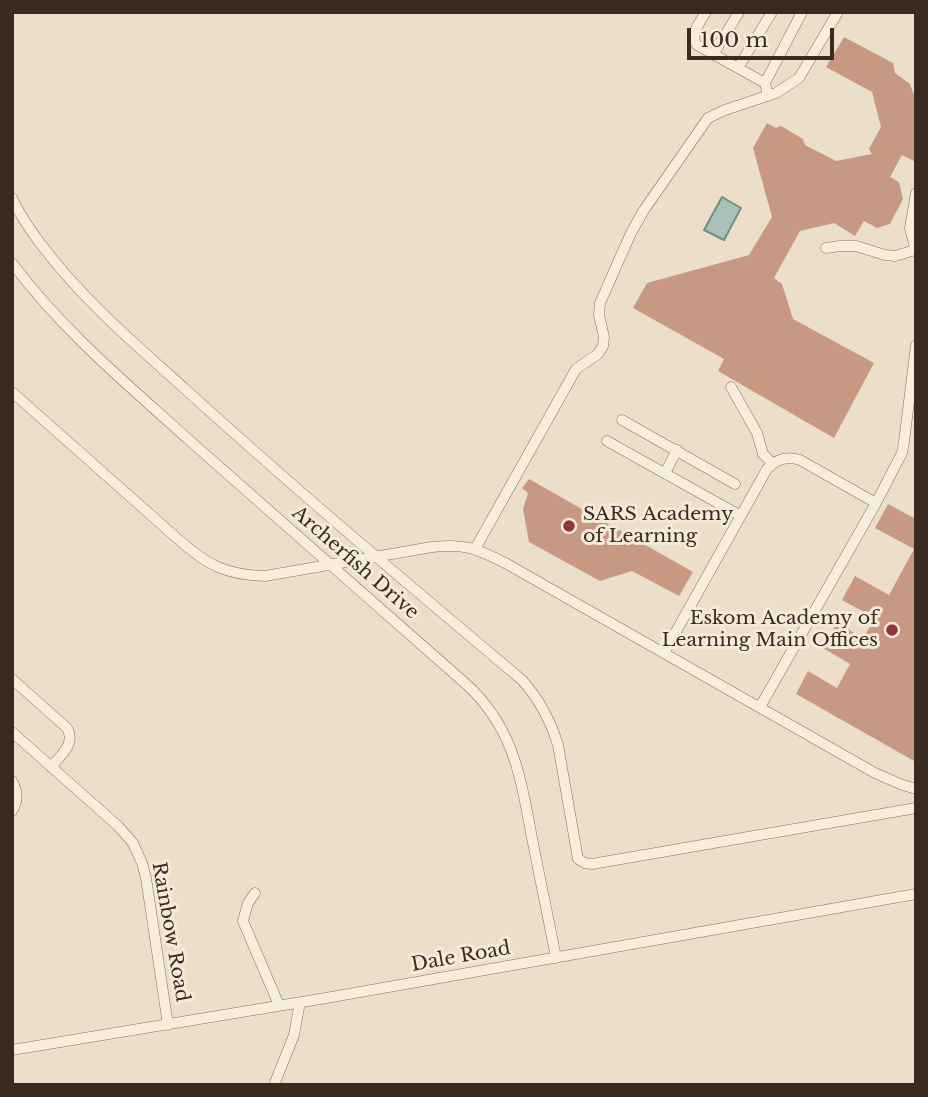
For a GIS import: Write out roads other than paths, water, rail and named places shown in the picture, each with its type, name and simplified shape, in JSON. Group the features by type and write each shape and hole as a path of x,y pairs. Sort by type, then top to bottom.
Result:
{"street":[{"path":"706,12 693,36 697,45 765,83"},
{"path":"713,55 739,12"},
{"path":"738,68 772,12"},
{"path":"768,96 765,83 802,12"},
{"path":"475,549 576,369 598,354 603,346 604,337 599,315 601,298 644,210 708,118 776,93 799,78 838,12"},
{"path":"826,248 856,246 895,256 916,250 910,228 916,193"},
{"path":"12,198 19,215 55,263 102,313 226,426 529,688 556,738 578,859 592,864 916,808"},
{"name":"Archerfish Drive","path":"12,263 54,314 86,347 474,691 488,708 502,727 519,774 556,958"},
{"path":"760,707 876,503 904,448 916,345"},
{"path":"731,387 757,433 764,456 772,463"},
{"path":"12,392 207,563 234,573 265,576 443,545 460,545 475,549 507,564 875,773 916,789"},
{"path":"622,419 735,484"},
{"path":"607,441 741,516"},
{"path":"665,473 677,450"},
{"path":"664,653 772,463 786,458 800,460 876,503"},
{"path":"12,679 70,733 67,749 51,767"},
{"name":"Rainbow Road","path":"12,732 118,826 133,843 150,892 168,1025"},
{"path":"12,781 17,799 12,811"},
{"path":"256,894 248,903 243,920 279,1005"},
{"name":"Dale Road","path":"12,1050 916,894"},
{"path":"274,1085 294,1035 300,1002"}],"place":[{"name":"SARS Academy of Learning","path":"569,526"},
{"name":"Eskom Academy of Learning Main Offices","path":"892,630"}]}
